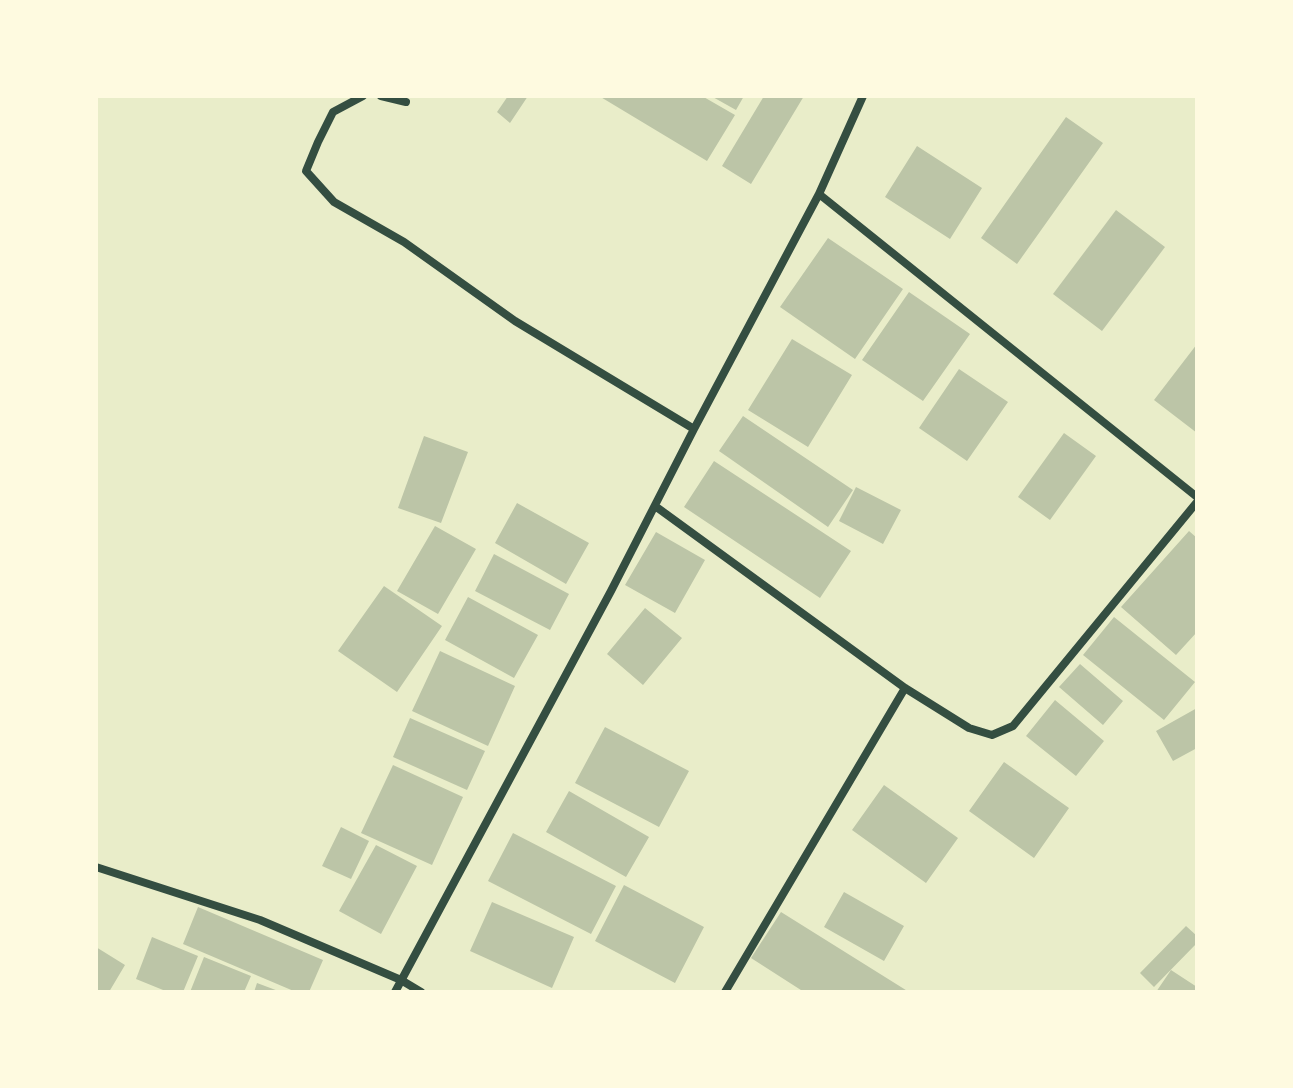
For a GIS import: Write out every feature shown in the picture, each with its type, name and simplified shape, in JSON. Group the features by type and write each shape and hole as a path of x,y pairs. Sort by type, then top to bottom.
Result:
{"street":[{"path":"363,96 333,112 306,171 334,202 404,242 515,321 694,429"},
{"path":"381,96 406,102"},
{"path":"395,992 819,194 863,96"},
{"path":"655,506 905,688 969,728 992,735 1013,726 1197,499 819,194"},
{"path":"725,992 905,688"},
{"path":"96,867 260,920 401,980 421,992"}],"building":[{"path":"508,96 528,96 510,123 497,112"},
{"path":"599,96 702,96 735,115 707,161"},
{"path":"711,96 744,96 736,110"},
{"path":"764,96 804,96 751,184 722,166"},
{"path":"1066,117 1103,143 1017,264 981,238"},
{"path":"917,146 982,188 950,239 885,197"},
{"path":"1116,210 1165,247 1102,331 1053,294"},
{"path":"828,238 903,289 855,359 780,307"},
{"path":"909,292 970,334 923,401 862,360"},
{"path":"792,339 852,375 808,447 748,410"},
{"path":"1197,344 1197,433 1154,400"},
{"path":"959,369 1008,402 967,461 919,428"},
{"path":"743,416 853,490 828,527 719,451"},
{"path":"1064,433 1096,456 1050,520 1018,497"},
{"path":"424,436 468,452 441,523 398,508"},
{"path":"714,461 851,551 820,598 684,507"},
{"path":"856,487 901,510 883,544 839,521"},
{"path":"517,503 589,543 566,584 495,543"},
{"path":"435,526 476,549 438,614 397,591"},
{"path":"1189,531 1197,538 1197,632 1176,655 1121,607"},
{"path":"656,532 705,560 675,613 625,585"},
{"path":"494,554 569,594 550,630 475,591"},
{"path":"384,586 442,626 397,692 338,651"},
{"path":"468,597 538,635 514,678 445,640"},
{"path":"645,608 682,638 643,685 607,654"},
{"path":"1114,617 1195,682 1164,720 1083,655"},
{"path":"440,651 515,686 488,746 412,711"},
{"path":"1080,664 1123,701 1103,725 1059,687"},
{"path":"1055,700 1104,741 1076,776 1026,736"},
{"path":"1197,708 1197,748 1173,761 1156,731"},
{"path":"410,718 485,751 467,790 393,757"},
{"path":"605,727 689,771 659,827 575,783"},
{"path":"1004,762 1069,808 1034,858 969,811"},
{"path":"393,765 463,797 432,865 361,833"},
{"path":"884,785 958,838 926,883 852,830"},
{"path":"569,791 649,837 626,877 546,832"},
{"path":"341,827 369,841 351,879 322,866"},
{"path":"513,833 616,886 591,934 488,881"},
{"path":"376,845 417,866 381,934 339,911"},
{"path":"624,885 704,927 675,983 595,941"},
{"path":"844,892 904,926 884,961 824,927"},
{"path":"492,902 574,937 552,988 470,951"},
{"path":"198,907 323,960 309,992 296,992 183,944"},
{"path":"781,912 909,992 804,992 751,958"},
{"path":"1186,926 1197,936 1197,943 1154,987 1140,973"},
{"path":"152,937 198,956 183,992 168,992 136,979"},
{"path":"96,947 125,965 109,992 96,990"},
{"path":"204,957 251,976 244,992 190,992"},
{"path":"1171,970 1197,987 1197,992 1156,992"},
{"path":"257,983 281,992 254,992"}]}
